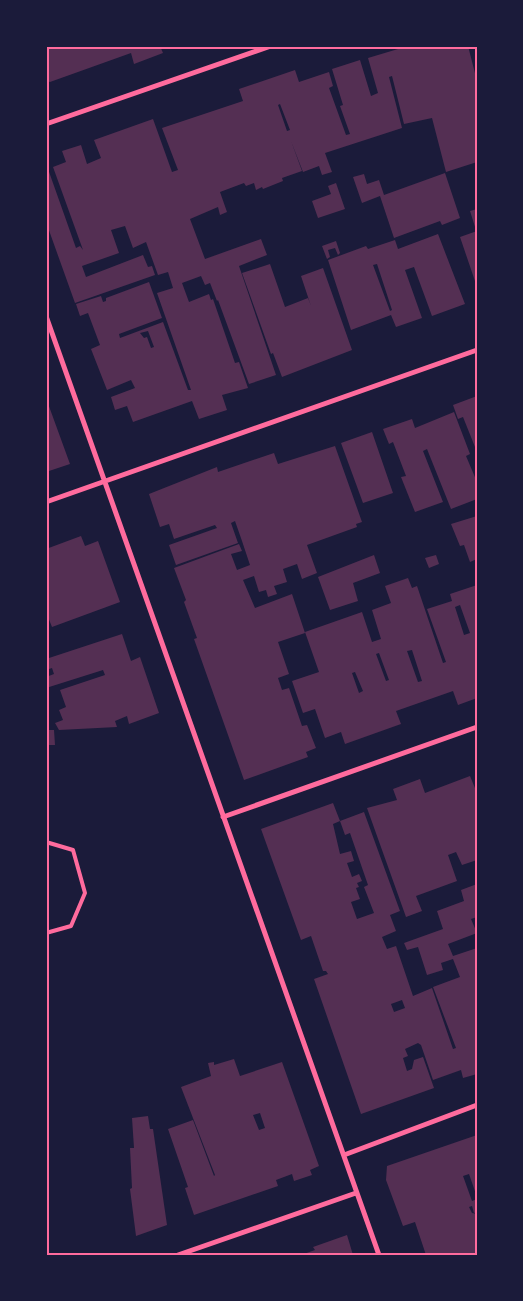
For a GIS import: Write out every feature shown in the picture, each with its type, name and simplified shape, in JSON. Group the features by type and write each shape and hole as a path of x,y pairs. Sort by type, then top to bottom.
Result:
{"street":[{"path":"46,124 271,46"},
{"path":"46,316 379,1255"},
{"path":"46,502 477,350"},
{"path":"223,817 477,727"},
{"path":"344,1155 477,1105"},
{"path":"178,1255 356,1193"}],"lane":[{"path":"46,842 73,850 85,893 71,926 46,933"}],"building":[{"path":"46,46 160,46 163,53 134,64 131,53 50,82 46,81 48,64"},
{"path":"408,46 468,46 477,81 477,162 446,172 432,118 404,124 392,76 389,77 402,128 325,153 332,172 322,175 319,166 303,172 291,141 302,171 282,178 283,181 263,189 262,187 256,190 254,183 246,186 244,183 220,192 227,212 220,215 218,207 190,219 205,259 261,239 267,255 239,266 276,375 249,384 218,300 210,283 205,285 201,276 182,283 189,302 209,294 211,300 213,299 235,363 239,362 248,388 222,395 227,410 199,419 192,401 133,422 127,406 115,410 111,397 135,388 131,380 107,390 91,349 100,345 88,313 80,316 76,304 101,296 103,302 106,301 106,298 149,282 162,318 119,334 120,338 163,322 188,390 191,390 157,293 173,288 168,272 158,275 146,242 133,248 125,226 111,230 119,253 82,266 86,277 143,255 148,267 152,266 155,275 75,303 46,222 46,170 48,169 76,248 80,246 83,250 53,167 66,162 62,151 81,145 87,164 101,158 94,140 153,119 172,172 178,170 162,128 243,101 239,89 295,70 299,82 329,72 333,86 329,88 346,135 350,134 340,106 343,105 332,69 360,60 371,96 378,93 368,58","holes":["280,104 290,130 287,131 278,105","148,331 154,347 151,348 147,337 144,338 140,333"]},
{"path":"445,173 460,218 442,225 440,221 394,238 380,196 362,203 353,177 364,174 367,184 379,180 384,195"},
{"path":"336,183 345,209 318,218 312,201 331,194 328,186"},
{"path":"477,209 477,230 476,230 470,211"},
{"path":"477,231 477,284 476,284 460,237"},
{"path":"438,234 465,304 432,316 414,267 405,270 422,318 396,327 391,315 351,330 328,260 366,246 368,249 395,240 398,249","holes":["377,264 392,310 390,311 373,265"]},
{"path":"336,241 340,253 338,255 335,248 328,250 330,257 327,259 322,246"},
{"path":"270,264 285,307 308,298 311,306 301,276 323,268 352,350 282,377 273,353 271,354 242,273"},
{"path":"477,396 477,452 463,417 458,419 453,405"},
{"path":"46,398 70,464 46,472"},
{"path":"454,412 470,454 466,456 477,482 477,499 451,509 427,449 423,451 443,502 415,512 401,477 406,476 393,442 389,444 383,429 412,419 415,428"},
{"path":"372,432 393,493 363,503 341,443"},
{"path":"335,446 362,522 356,524 357,527 307,545 317,573 302,579 297,564 283,569 287,582 274,586 277,594 268,597 266,590 259,592 254,576 243,580 255,608 292,594 305,633 278,642 289,674 278,678 282,690 289,688 302,726 307,725 316,748 306,752 308,757 244,780 194,639 197,638 174,568 239,544 242,551 231,554 237,570 250,565 235,521 231,523 238,543 176,565 169,545 217,528 215,525 174,539 169,524 160,527 149,494 217,467 218,472 274,453 278,464"},
{"path":"477,516 477,559 470,562 464,545 460,546 451,524"},
{"path":"81,536 85,546 98,541 120,602 52,627 46,612 46,549"},
{"path":"374,555 380,573 353,583 358,601 330,610 318,577"},
{"path":"436,555 439,564 429,568 425,558"},
{"path":"408,578 412,588 417,586 443,663 446,662 427,609 452,601 450,594 477,585 477,698 458,705 453,691 396,711 401,724 345,744 341,732 325,738 315,709 303,713 292,681 319,672 305,632 362,612 372,642 381,639 372,610 391,603 385,586","holes":["460,605 470,633 464,635 455,607","412,650 422,681 418,682 407,651","379,653 389,680 386,681 376,654","355,672 363,691 359,693 352,673"]},
{"path":"122,634 131,661 140,657 159,713 129,724 127,716 115,721 117,727 59,730 55,723 63,720 59,710 66,707 60,690 105,675 103,670 46,688 46,677 54,674 52,668 46,670 46,652 49,658"},
{"path":"46,730 54,730 55,745 46,745"},
{"path":"470,776 477,793 477,860 462,865 456,852 448,855 457,881 416,896 422,911 406,917 367,808 397,800 393,789 420,779 425,793"},
{"path":"333,803 340,821 364,812 400,911 390,915 396,931 382,937 387,949 396,946 413,996 432,988 453,1049 456,1048 433,987 460,977 453,959 441,963 443,970 427,975 418,947 407,950 404,943 443,929 437,911 464,901 461,890 477,884 477,917 471,919 477,933 448,944 453,956 477,948 477,1074 463,1078 461,1070 433,1080 421,1045 418,1043 405,1049 408,1056 403,1058 407,1071 412,1069 414,1060 423,1057 434,1088 361,1114 314,979 328,974 326,971 323,971 311,936 301,940 261,829","holes":["340,821 345,835 350,833 368,885 364,887 374,913 357,919 351,902 360,899 356,888 359,887 357,883 362,881 359,874 352,877 347,863 354,861 351,851 340,854 333,824","402,1000 405,1008 394,1012 391,1004"]},
{"path":"234,1059 240,1076 282,1062 319,1166 310,1170 312,1175 294,1181 292,1174 276,1180 278,1186 194,1215 185,1188 188,1187 168,1129 193,1120 215,1175 181,1087 211,1076 208,1063 214,1062 214,1065","holes":["260,1113 265,1128 259,1130 253,1115"]},
{"path":"148,1116 150,1129 153,1129 167,1225 136,1236 130,1189 132,1188 130,1148 134,1148 132,1118"},
{"path":"477,1135 477,1197 469,1174 463,1176 472,1201 477,1199 477,1212 474,1213 472,1206 469,1207 472,1213 477,1214 477,1255 426,1255 415,1222 403,1226 386,1180 387,1166"},
{"path":"347,1235 353,1255 301,1255 315,1250 313,1247"}]}
